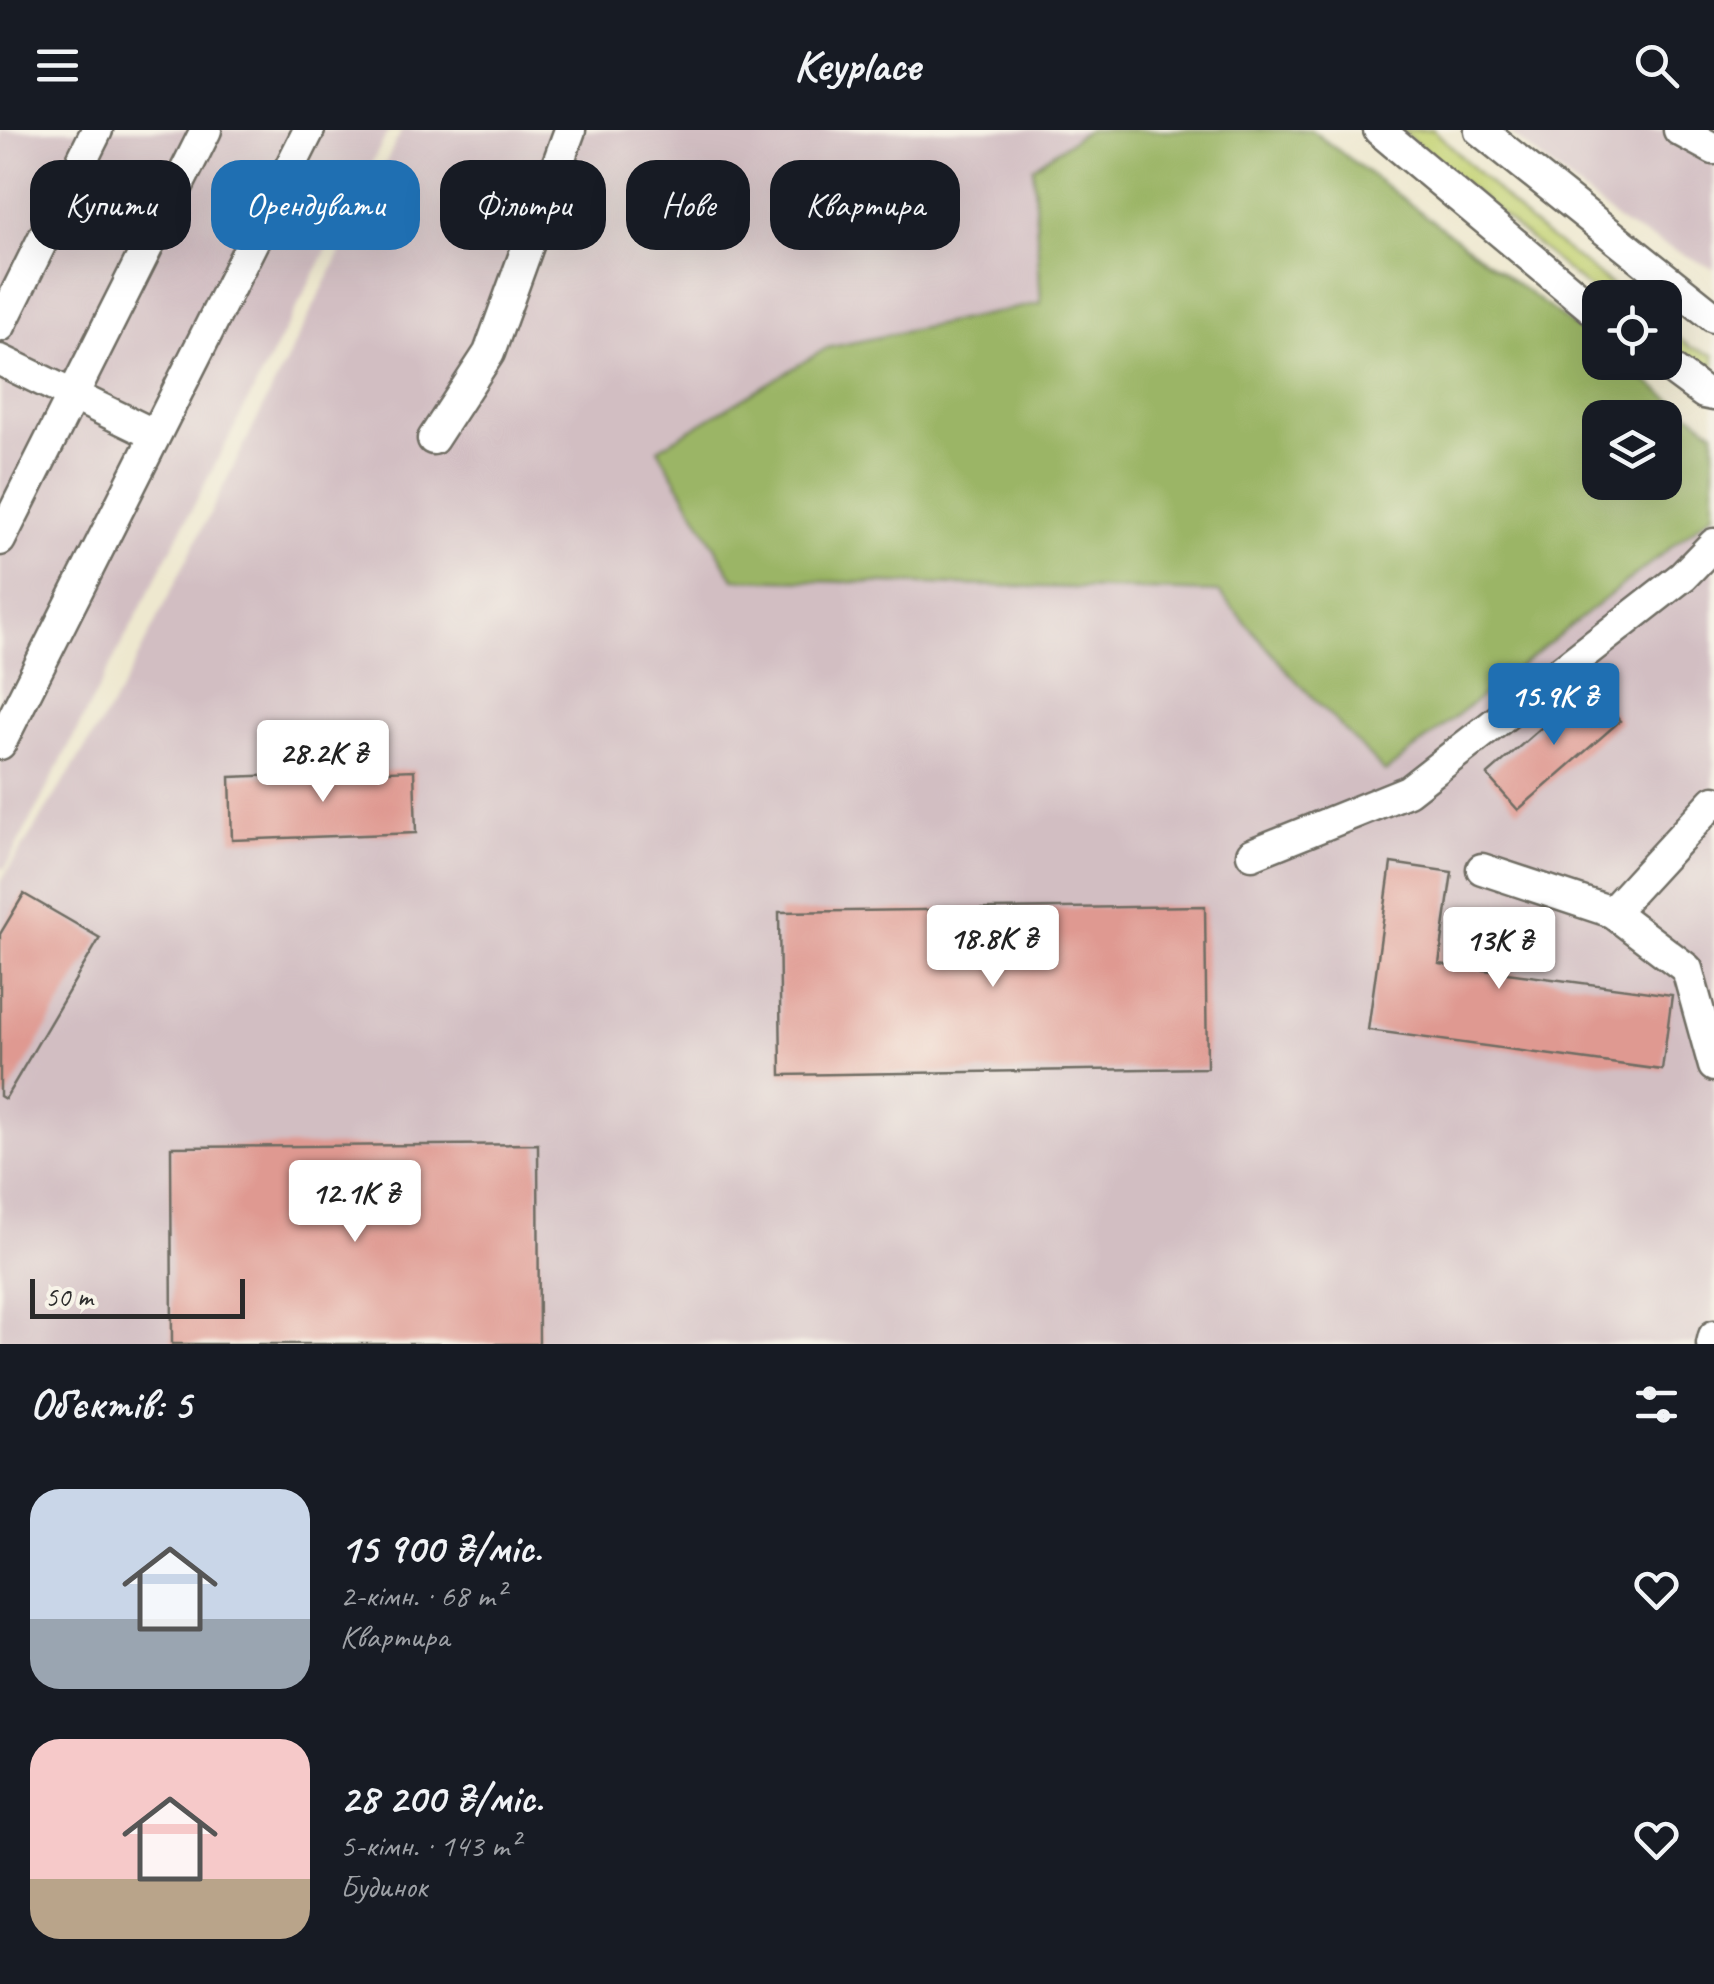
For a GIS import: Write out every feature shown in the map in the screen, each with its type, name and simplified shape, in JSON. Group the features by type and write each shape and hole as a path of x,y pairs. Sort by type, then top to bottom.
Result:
{"street":[{"path":"0,326 98,130"},
{"path":"0,540 206,130"},
{"path":"0,744 309,130"},
{"path":"433,439 489,353 570,130"},
{"path":"1378,130 1582,300"},
{"path":"1480,130 1714,316"},
{"path":"1679,130 1714,149"},
{"path":"0,360 156,435"},
{"path":"1682,377 1704,394 1714,395"},
{"path":"1252,854 1408,791 1683,576 1714,544"},
{"path":"1612,912 1714,800"},
{"path":"1482,869 1612,912 1687,969 1714,1066"},
{"path":"1712,1344 1714,1336"}],"shaded area":[{"path":"0,130 389,130 373,160 211,160 211,250 327,250 5,869 0,867"},
{"path":"402,130 1200,130 1582,362 1582,380 1612,380 1645,400 1582,400 1582,500 1682,500 1682,423 1696,431 1714,428 1714,1344 0,1344 0,883 120,693 342,250 420,250 420,160 387,160"},
{"path":"1506,130 1714,130 1714,269 1625,226"}],"green space":[{"path":"1087,130 1311,130 1582,333 1582,380 1645,380 1672,400 1582,400 1582,500 1682,500 1682,407 1714,431 1714,513 1385,772 1291,675 1219,592 734,579 658,449 827,348 1041,303 1033,167"},
{"path":"1400,130 1434,130 1529,222 1605,280 1582,283"},
{"path":"1682,341 1714,355 1714,379 1682,359"}],"building":[{"path":"1589,686 1620,721 1518,810 1487,775"},
{"path":"414,770 416,833 232,840 230,777"},
{"path":"1391,863 1452,872 1439,964 1672,995 1662,1070 1368,1030"},
{"path":"24,894 100,938 5,1099 0,1096 0,934"},
{"path":"1205,906 1207,1068 781,1075 779,912"},
{"path":"538,1144 539,1344 172,1344 171,1147"}]}
